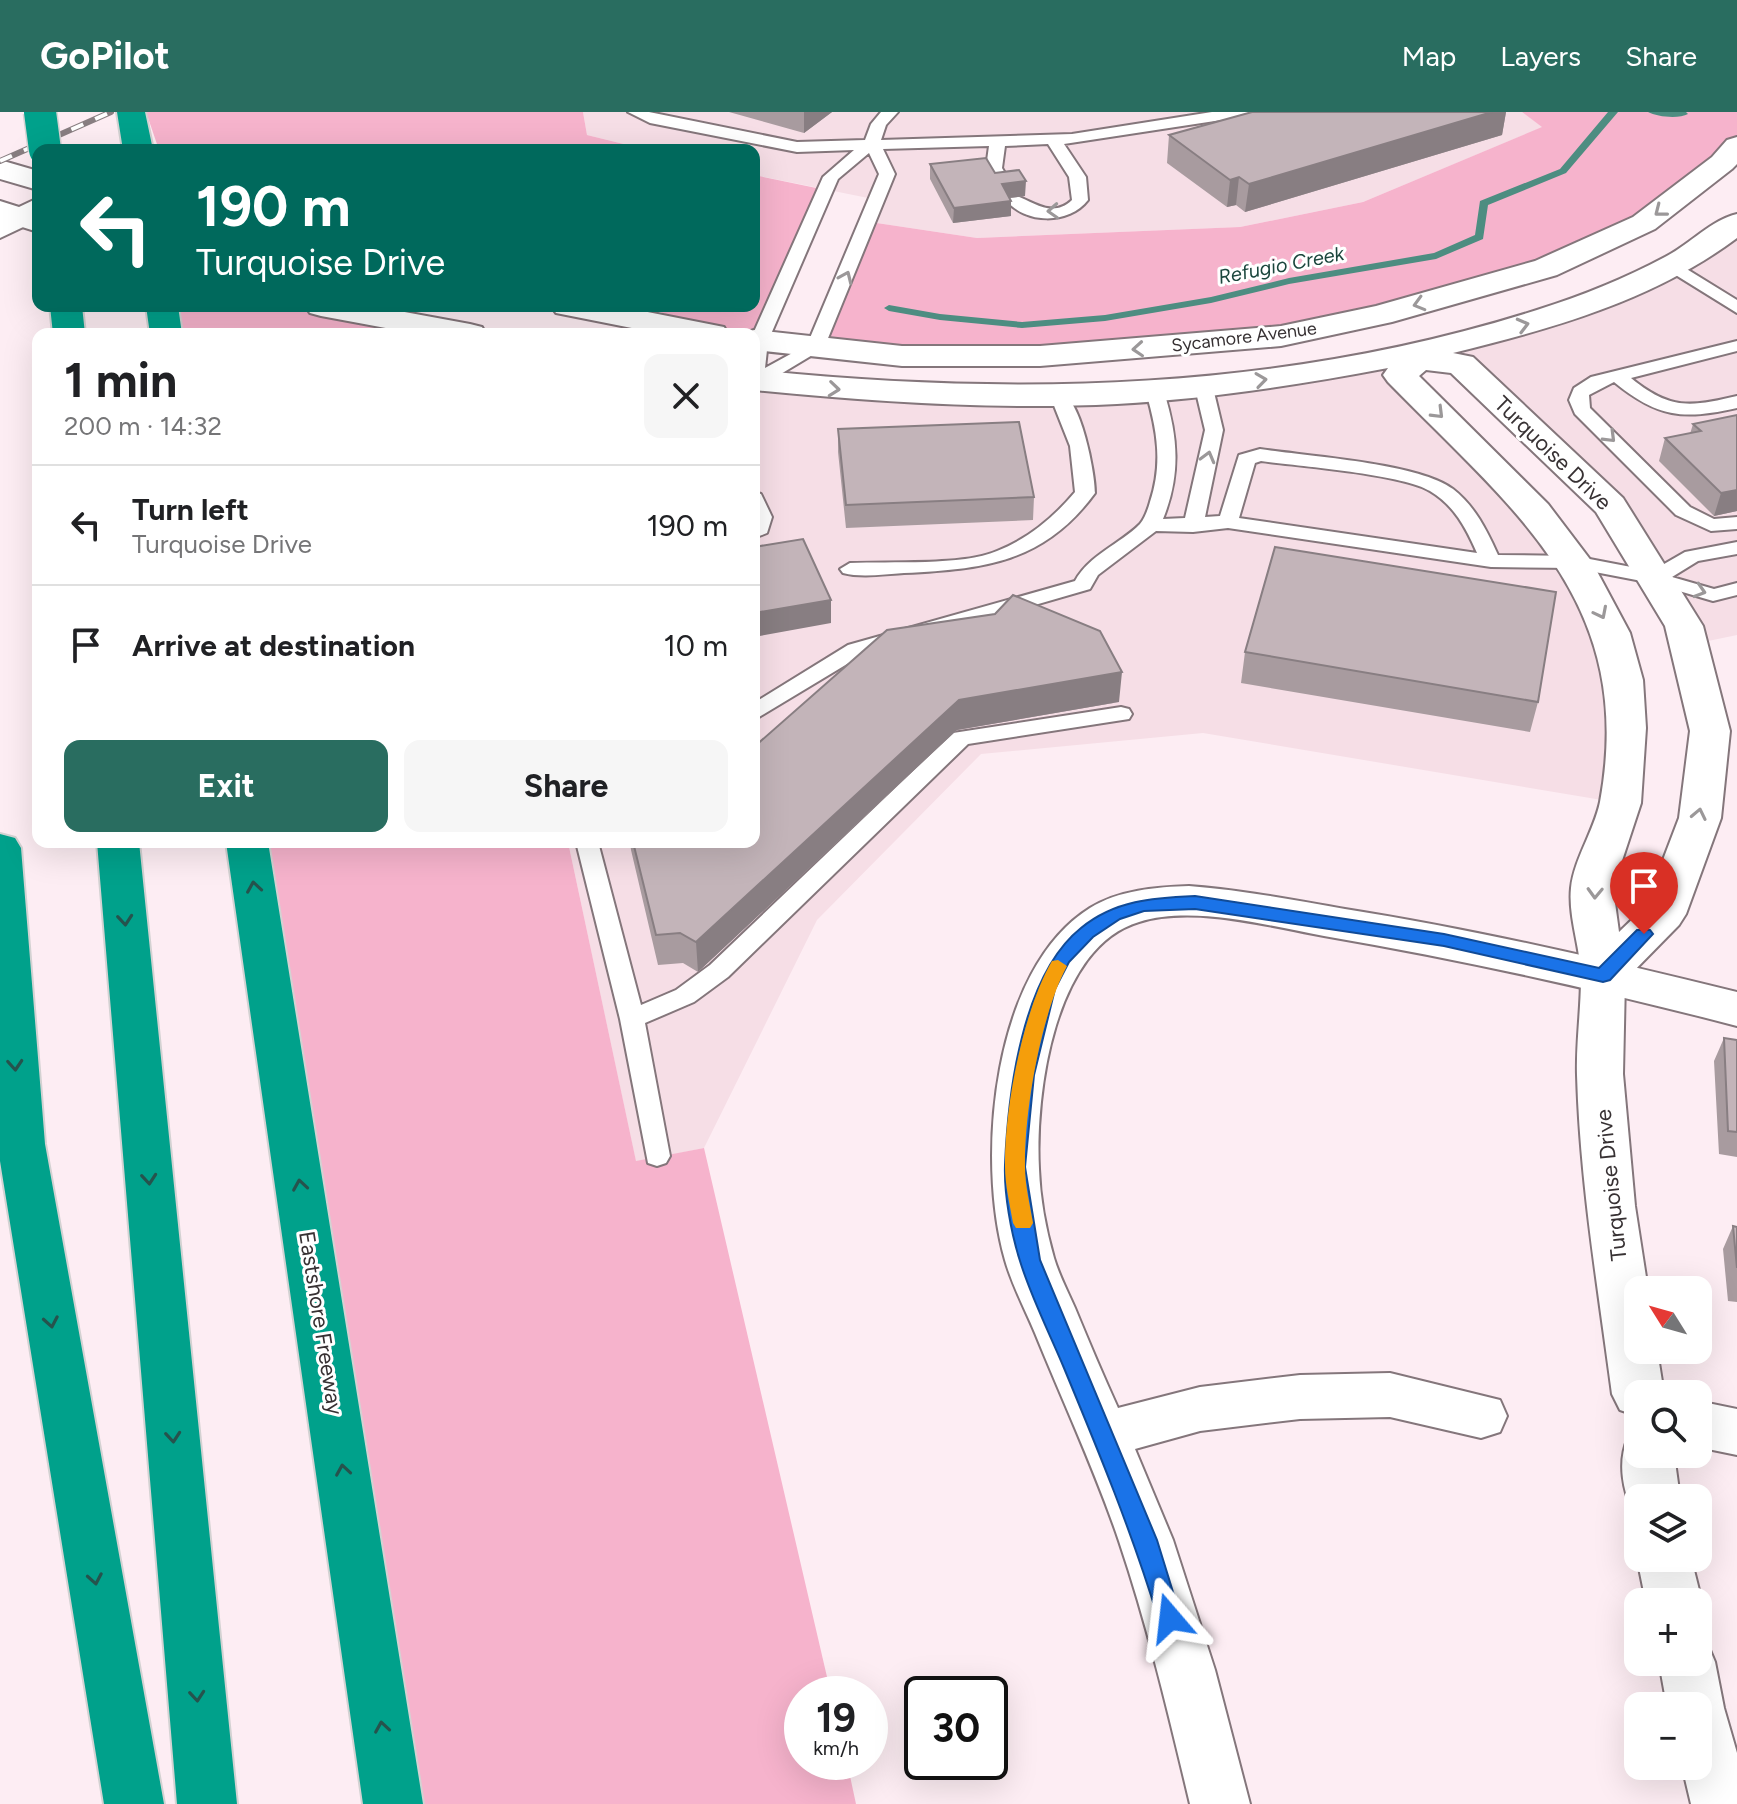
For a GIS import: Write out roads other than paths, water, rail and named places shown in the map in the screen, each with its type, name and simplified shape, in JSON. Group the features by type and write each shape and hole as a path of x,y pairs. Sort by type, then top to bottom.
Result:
{"highway":[{"path":"40,112 44,144"},
{"path":"131,112 137,144"},
{"path":"0,848 21,1144 134,1804"},
{"path":"119,848 207,1804"},
{"name":"Eastshore Freeway","path":"248,848 393,1804"}],"street":[{"name":"Sycamore Avenue","path":"760,341 902,356 1040,356 1281,336 1381,315 1546,268 1644,223 1729,155"},
{"path":"1672,265 1662,258 1657,242 1695,216 1720,193 1729,155"},
{"path":"0,169 32,179"},
{"name":"Sycamore Avenue","path":"760,382 975,398 1060,398 1204,388 1416,356 1542,320 1639,282 1707,248 1737,223"},
{"path":"1707,248 1737,233"},
{"path":"353,312 438,328"},
{"path":"598,312 681,328"},
{"path":"1381,315 1416,356"},
{"name":"Turquoise Drive","path":"1603,975 1664,914 1700,818 1710,731 1684,626 1610,506 1461,364 1416,356 1400,375 1535,512 1574,562 1611,633 1624,680 1626,728 1620,803 1592,888 1603,975 1600,1074 1611,1206 1636,1380"},
{"path":"1220,1804 1186,1670 1150,1554 1030,1260 1015,1167 1024,1075 1046,989 1062,958 1086,933 1113,915 1143,905 1195,902 1444,940 1737,1009"},
{"path":"1103,1435 1200,1409 1300,1397 1390,1395 1481,1416"},
{"path":"1712,1427 1737,1432"},
{"path":"1712,1769 1721,1804"}],"lane":[{"path":"636,112 650,118 797,147 1053,140 1107,135 1241,112"},
{"path":"760,331 831,177 872,143 879,124 890,112"},
{"path":"1014,200 1029,210 1054,214 1074,208 1080,200 1078,180 1053,140"},
{"path":"998,141 994,168 1001,180"},
{"path":"760,379 815,348 887,174 872,143"},
{"path":"1672,265 1737,308"},
{"path":"1737,346 1597,381 1580,392 1578,400 1593,421 1683,511 1711,525 1737,523"},
{"path":"1617,375 1646,401 1679,411 1737,402"},
{"path":"1193,526 1214,430 1204,388"},
{"path":"760,709 855,650 1083,585 1090,572 1151,525 1164,495 1169,456 1167,428 1155,392"},
{"path":"850,569 969,564 1004,556 1061,521 1085,493 1085,476 1079,446 1060,398"},
{"path":"1228,522 1246,459 1260,455 1363,470 1422,479 1444,489 1459,502 1475,525 1491,561"},
{"path":"1151,525 1193,526 1228,522 1491,561 1574,562 1655,578 1713,595 1737,589"},
{"path":"1655,578 1692,556 1737,548"},
{"path":"632,1019 685,996 719,971 961,738 1121,714"},
{"path":"589,848 632,1019 657,1156"}],"waterway":[{"name":"Refugio Creek","path":"889,308 940,317 1022,325 1105,318 1211,300 1289,281 1436,256 1480,237 1483,203 1563,171 1613,112"},
{"name":"Refugio Creek","path":"1653,112 1683,114"}],"railway":[{"path":"39,144 111,112"},
{"path":"0,161 32,147"}]}
